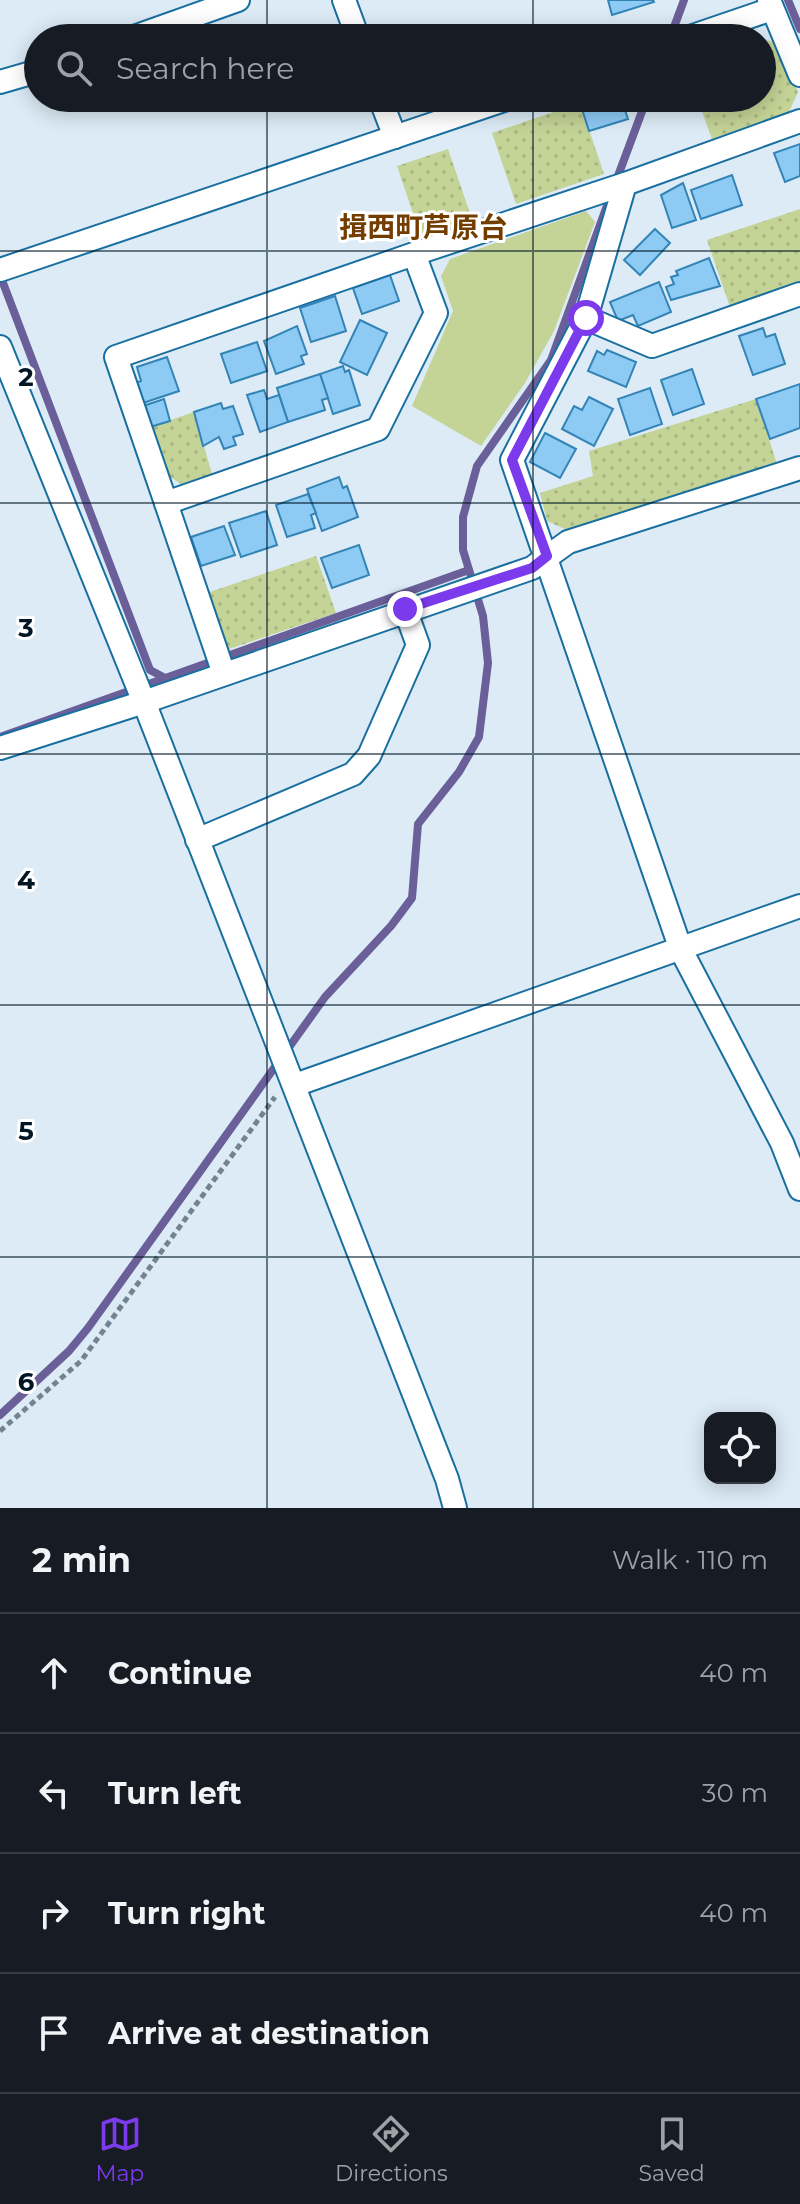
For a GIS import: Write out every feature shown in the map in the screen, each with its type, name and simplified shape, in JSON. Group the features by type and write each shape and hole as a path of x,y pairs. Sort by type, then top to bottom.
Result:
{"street":[{"path":"170,24 238,0"},
{"path":"344,0 353,24"},
{"path":"722,24 770,5 800,75"},
{"path":"0,82 24,75"},
{"path":"385,112 395,137"},
{"path":"0,270 469,112"},
{"path":"224,674 116,357 625,184 800,121"},
{"path":"625,184 586,318 512,460 681,950 782,1143 800,1189"},
{"path":"166,503 378,429 436,313 414,254"},
{"path":"586,318 652,346 800,294"},
{"path":"0,347 287,1065 447,1479 455,1508"},
{"path":"0,748 144,702 405,609 532,568 568,542 800,468"},
{"path":"197,840 353,774 369,756 418,645 405,609"},
{"path":"287,1065 681,950 800,906"}],"path":[{"path":"0,1431 81,1361 280,1091 287,1065"}],"green space":[{"path":"777,44 798,92 789,112 712,139 702,112 776,112"},
{"path":"554,112 583,112 604,174 516,204 492,133"},
{"path":"448,149 472,219 421,237 397,166"},
{"path":"800,209 800,286 731,310 707,240"},
{"path":"586,211 595,222 554,331 525,383 481,446 412,406 453,311 441,276 450,259"},
{"path":"756,399 777,464 567,530 547,521 540,493 593,476 589,451"},
{"path":"194,412 212,474 181,484 164,473 150,427"},
{"path":"316,556 336,613 229,649 218,635 204,594"}],"building":[{"path":"608,0 653,0 654,2 612,15"},
{"path":"583,112 626,112 628,119 589,131"},
{"path":"800,144 800,176 785,182 774,153"},
{"path":"732,175 742,205 701,219 691,190"},
{"path":"683,183 696,220 672,228 661,195"},
{"path":"655,229 670,243 640,275 624,260"},
{"path":"709,258 720,286 671,300 666,287 674,284 671,277 678,275 676,271"},
{"path":"390,275 399,301 362,314 353,288"},
{"path":"659,282 671,312 638,326 633,315 618,321 610,302"},
{"path":"335,296 346,331 311,342 300,308"},
{"path":"360,320 387,333 367,375 340,362"},
{"path":"297,326 307,354 301,356 304,364 276,374 264,341"},
{"path":"763,328 766,337 775,334 785,364 753,375 739,336"},
{"path":"257,342 267,371 231,383 221,354"},
{"path":"607,350 636,362 626,387 588,371 597,351 604,355"},
{"path":"167,357 179,391 143,403 136,383 141,381 137,367"},
{"path":"343,366 345,372 349,370 360,405 333,414 320,374"},
{"path":"692,369 704,404 673,415 661,380"},
{"path":"320,374 328,398 322,400 325,410 288,422 277,388"},
{"path":"800,384 800,428 770,439 756,399"},
{"path":"650,388 662,424 630,435 618,399"},
{"path":"264,390 267,399 279,395 288,422 260,432 247,395"},
{"path":"589,397 613,409 594,446 562,429 574,406 582,410"},
{"path":"164,399 170,421 150,427 143,406"},
{"path":"221,403 223,409 233,406 243,434 233,437 236,445 224,449 219,437 203,446 194,412"},
{"path":"545,433 576,449 560,478 530,462"},
{"path":"339,477 343,488 347,486 358,517 322,531 307,489"},
{"path":"308,494 316,513 311,515 315,528 287,537 276,505"},
{"path":"266,511 277,545 241,557 229,523"},
{"path":"224,526 235,555 201,566 191,537"},
{"path":"359,545 369,575 332,588 321,558"}],"waterway":[{"path":"675,24 684,0"},
{"path":"788,0 800,29"},
{"path":"615,184 642,112"},
{"path":"0,1415 69,1351 88,1328 325,997 391,926 412,898 418,824 459,772 479,737 488,663 483,616 463,550 463,517 477,466 551,360 609,200"},
{"path":"0,275 150,670 165,678"},
{"path":"0,737 469,570"}],"district":[{"name":"揖西町芦原台","path":"423,227"}],"route":[{"path":"405,609 532,568 547,556 512,460 586,318"}]}
